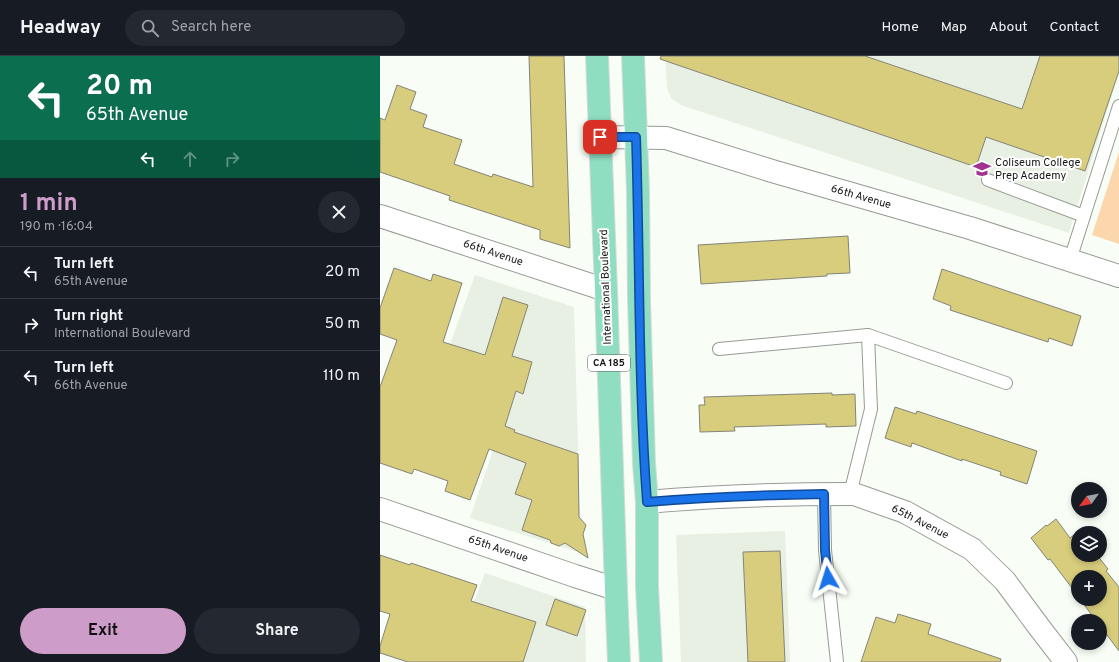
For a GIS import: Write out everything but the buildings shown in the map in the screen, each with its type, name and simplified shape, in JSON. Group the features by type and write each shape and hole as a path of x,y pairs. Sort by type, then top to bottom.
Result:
{"main road":[{"name":"International Boulevard","path":"597,56 619,662"},
{"name":"CA 185","path":"633,56 638,191 639,300 644,463 647,502 647,587 651,662"}],"street":[{"name":"66th Avenue","path":"600,137 666,138 772,171 970,228 1119,276"},
{"name":"66th Avenue","path":"380,216 606,290"},
{"name":"65th Avenue","path":"647,502 762,495 854,494 905,512 972,549 1005,581 1066,662"},
{"name":"65th Avenue","path":"380,508 616,589"}],"lane":[{"path":"1070,260 1119,106"},
{"path":"988,180 1084,216"},
{"path":"719,349 868,335 1006,383"},
{"path":"850,494 871,409 868,335"},
{"path":"824,494 825,550 837,662"}],"shaded area":[{"name":"Coliseum College Prep Academy","path":"665,56 1119,56 1119,72 1069,233 681,105 672,99 667,89"},
{"path":"1119,152 1119,244 1092,235"},
{"path":"475,275 574,307 581,553 470,518 502,424 450,344"},
{"path":"785,531 790,662 681,662 676,535"},
{"path":"485,573 585,607 586,662 454,662"}],"place":[{"name":"Coliseum College Prep Academy","path":"982,169"}],"route":[{"path":"600,137 636,137 639,300 644,463 647,502 696,498 824,494 825,550 828,578"}]}
